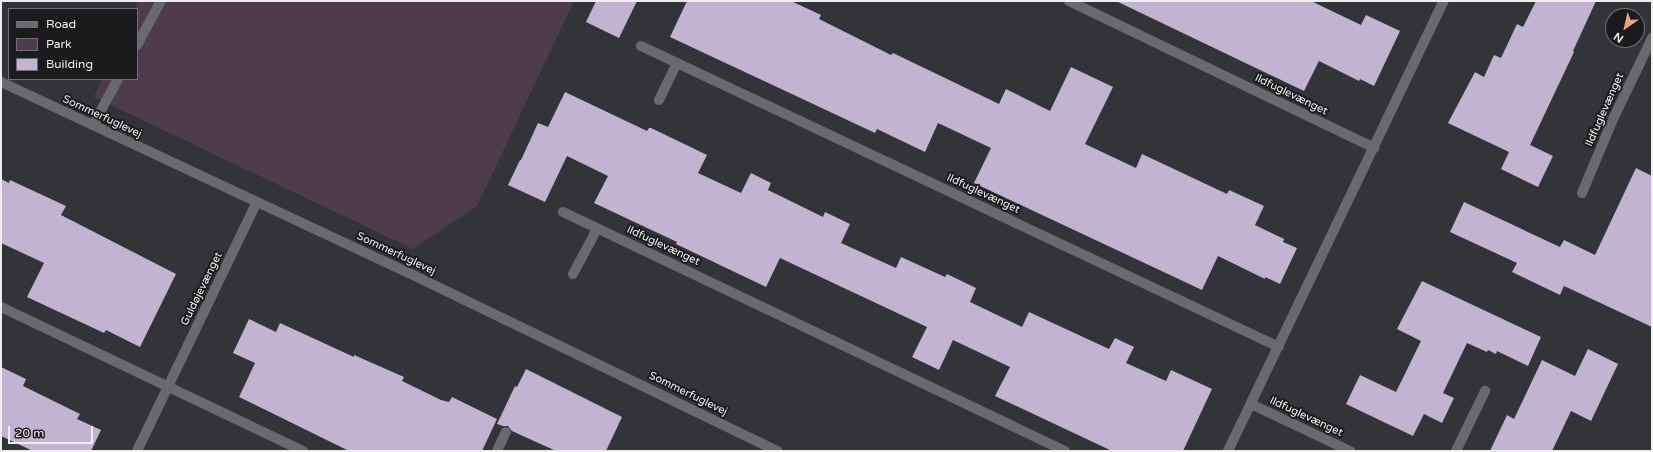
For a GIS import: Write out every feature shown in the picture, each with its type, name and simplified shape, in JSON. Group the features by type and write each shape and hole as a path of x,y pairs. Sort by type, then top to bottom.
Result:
{"street":[{"path":"138,42 161,1"},
{"name":"Ildfuglevænget","path":"1069,1 1374,148"},
{"name":"Ildfuglevænget","path":"1228,451 1444,1"},
{"name":"Ildfuglevænget","path":"1582,193 1614,117 1652,38"},
{"name":"Ildfuglevænget","path":"641,46 1278,347"},
{"path":"659,100 677,63"},
{"path":"93,125 117,80"},
{"name":"Sommerfuglevej","path":"1,82 409,273 778,451"},
{"name":"Guldøjevænget","path":"137,451 257,202"},
{"name":"Ildfuglevænget","path":"563,212 1065,451"},
{"path":"573,274 597,229"},
{"path":"1,307 303,451"},
{"path":"1456,451 1485,391"},
{"name":"Ildfuglevænget","path":"1251,404 1350,451"},
{"path":"497,451 506,432"}],"green space":[{"path":"139,1 574,1 477,206 413,249 94,97 102,80 138,80 138,8 136,8"}],"building":[{"path":"596,1 637,1 619,38 586,22"},
{"path":"687,1 791,1 821,15 819,19 891,55 893,53 999,104 1006,89 1050,111 1071,67 1113,87 1085,144 1136,168 1142,154 1227,194 1229,190 1264,206 1255,225 1284,239 1283,242 1297,248 1280,284 1265,277 1265,279 1218,256 1202,290 974,183 991,148 938,123 925,152 877,129 875,133 670,37"},
{"path":"1116,1 1311,1 1361,25 1366,15 1400,31 1374,86 1360,79 1359,81 1319,61 1304,91"},
{"path":"1536,1 1596,1 1573,51 1574,52 1530,145 1553,156 1538,187 1501,169 1509,152 1448,123 1475,72 1484,77 1494,55 1501,58 1517,24 1523,27"},
{"path":"565,92 647,131 651,128 707,155 698,173 741,193 751,173 771,183 768,190 823,217 825,212 850,224 841,243 896,268 901,257 945,277 947,274 976,288 970,302 1022,327 1029,312 1109,349 1115,338 1134,347 1126,363 1166,381 1171,370 1212,389 1183,451 1112,451 995,396 1010,367 953,340 939,370 912,357 927,327 780,258 766,287 676,244 677,242 594,203 608,176 567,156 545,202 508,185 538,123 548,127"},
{"path":"1636,168 1652,176 1652,327 1564,286 1560,295 1512,272 1517,263 1450,232 1464,202 1560,247 1564,240 1595,255"},
{"path":"1,179 9,183 10,180 66,206 61,215 176,274 140,347 106,330 104,333 27,297 44,263 1,243"},
{"path":"1422,281 1541,337 1528,366 1497,351 1496,354 1488,350 1487,352 1467,343 1443,393 1454,398 1442,423 1424,414 1413,436 1346,404 1360,375 1396,392 1421,341 1397,329"},
{"path":"249,319 276,332 280,323 354,357 354,355 404,377 402,381 441,400 449,402 452,397 497,419 482,451 349,451 239,397 255,363 233,353"},
{"path":"1588,349 1618,364 1591,421 1571,411 1552,451 1490,451 1507,415 1514,419 1542,360 1575,376"},
{"path":"1,367 26,379 23,386 80,414 77,419 101,430 91,451 33,451 1,436"},
{"path":"526,369 622,417 606,451 556,451 512,431 508,426 497,424 515,386 517,387"}]}
